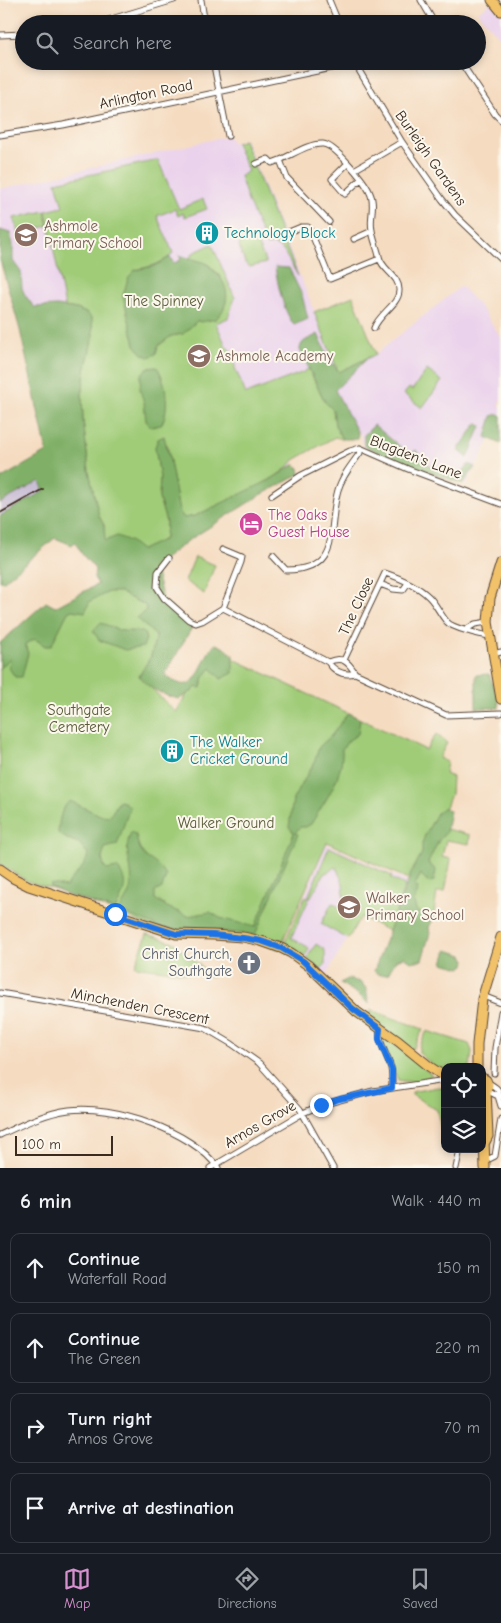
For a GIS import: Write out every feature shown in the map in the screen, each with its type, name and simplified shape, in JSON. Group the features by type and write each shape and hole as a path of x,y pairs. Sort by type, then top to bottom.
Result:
{"main road":[{"path":"492,0 501,11"},
{"path":"501,562 490,598 488,622 490,636 497,653 501,699"},
{"path":"0,868 13,878 29,886 174,934 221,935 261,941 281,948 301,960 352,1008 441,1074"},
{"path":"477,1063 482,996 500,942"},
{"path":"486,1111 488,1136 486,1139"}],"street":[{"path":"125,15 174,0"},
{"path":"200,0 203,15"},
{"path":"329,0 335,15"},
{"path":"421,0 430,15"},
{"path":"0,36 15,35"},
{"path":"215,70 228,136"},
{"name":"Arlington Road","path":"0,135 62,125 318,70"},
{"name":"Burleigh Gardens","path":"360,70 402,142 455,215 501,259"},
{"path":"466,70 501,120"},
{"path":"354,170 402,142"},
{"path":"256,164 268,159 272,163 311,146 324,144 332,148 361,178 370,193 372,201 372,231 378,248 379,259 399,284 400,293 396,302 378,319 374,328"},
{"path":"280,160 288,178 328,222"},
{"path":"347,164 332,179 346,194 361,178"},
{"path":"284,234 301,227 308,227 312,232 330,279 379,259"},
{"path":"354,239 372,231"},
{"path":"273,556 286,570 296,570 313,566 326,554 332,539 338,488 348,468 360,454 360,448"},
{"name":"Blagden's Lane","path":"272,495 300,476 360,448 408,469 501,504"},
{"path":"169,558 158,572 157,588 164,598 196,623 223,608 229,596 242,556 223,549"},
{"name":"The Close","path":"344,660 385,573 408,583 429,597 448,624 458,629 490,636"},
{"path":"380,584 392,589 403,590 408,583"},
{"path":"223,608 328,662 332,668 341,673 355,674 446,715 501,713"},
{"path":"467,630 475,624 488,622"},
{"path":"328,662 337,658 344,660 350,664 355,674"},
{"name":"Minchenden Crescent","path":"0,993 205,1028 259,1063 303,1113 333,1168"},
{"path":"482,996 501,1003"},
{"path":"494,1073 494,1048 501,1012"},
{"path":"380,1029 379,1039 392,1070 392,1088"},
{"name":"Arnos Grove","path":"210,1168 217,1166 303,1113 340,1099 441,1080"},
{"path":"486,1087 497,1095 500,1103"},
{"path":"0,1135 29,1122 68,1110 84,1109 99,1111 146,1120 169,1130 202,1152 217,1166"},
{"path":"485,1165 495,1156 501,1119"},
{"path":"456,1168 459,1153"}],"shaded area":[{"path":"495,0 501,0 501,39 486,21 486,15 481,15 478,12"},
{"name":"Ashmole Academy","path":"228,136 233,143 245,139 314,311 353,296 376,354 461,286 482,309 501,338 501,399 498,404 501,407 501,444 490,439 466,485 363,447 361,436 354,425 342,439 335,436 313,448 294,461 291,466 121,573 20,330 0,260 0,189"},
{"path":"40,481 45,491 0,516 0,503"},
{"name":"Walker Primary School","path":"327,844 407,882 389,931 360,917 327,974 323,976 302,954 284,944"}],"green space":[{"path":"244,140 298,276 283,250 273,244 267,246 248,201 240,176 248,171 236,143"},
{"path":"158,160 179,209 203,199 207,209 185,217 183,213 178,216 175,209 157,216 173,253 160,262 135,270 158,346 171,336 182,334 197,320 222,278 208,264 189,259 193,253 212,244 235,298 228,318 216,323 226,346 233,353 235,368 246,394 304,372 308,368 325,402 333,410 335,425 342,439 335,437 294,460 287,468 263,484 195,516 184,518 179,512 167,444 155,447 160,477 159,498 166,522 165,539 140,551 130,541 104,541 104,525 99,517 89,471 83,420 82,395 89,354 88,314 77,309 65,307 46,211 63,207 56,182"},
{"path":"45,211 48,226 18,233 14,218"},
{"path":"0,230 10,233 13,244 13,261 21,272 22,288 25,295 34,307 57,306 77,309 88,314 92,319 93,336 82,395 83,420 89,471 99,516 104,525 105,541 117,536 130,541 141,550 165,539 166,522 159,498 160,477 155,447 158,439 164,436 179,511 184,518 195,516 270,480 295,464 299,468 300,474 259,496 189,540 163,560 156,573 163,600 193,626 165,674 177,682 185,684 192,681 210,650 216,644 225,648 233,655 233,673 221,679 211,668 204,677 201,688 196,687 193,691 179,699 157,691 139,676 151,656 156,636 137,618 146,610 145,605 120,592 109,592 90,601 85,612 72,610 68,612 51,646 45,646 35,639 25,644 28,653 22,677 15,677 9,668 10,658 0,669 0,643 46,602 55,607 98,584 94,578 95,569 82,554 75,542 72,545 55,538 4,581 0,581 0,516 44,491 40,481 0,503 0,479 47,452 20,330 0,260"},
{"path":"254,236 266,263 250,267 245,263 239,246 242,241"},
{"name":"The Spinney","path":"179,255 206,263 223,282 226,288 226,301 216,319 197,321 183,334 171,336 158,346 156,354 149,357 143,354 135,345 123,296 128,278 135,270 154,266 170,257 174,263 181,260"},
{"path":"275,267 289,268 302,295 308,319 294,325 290,319 282,298"},
{"path":"353,296 376,354 339,373 314,312"},
{"path":"318,334 329,359 339,372 369,357 335,390 358,433 357,439 342,439 335,425 333,410 325,402 300,350 304,342"},
{"path":"157,367 165,388 166,412 161,425 151,427 146,421 144,402 140,390 141,375 147,368"},
{"path":"427,370 442,381 422,408 404,394 409,388 412,390"},
{"path":"499,414 501,416 501,444 486,437 492,416"},
{"path":"477,423 481,426 468,458 458,450"},
{"path":"374,425 410,455 416,450 420,454 419,458 443,472 459,476 469,464 475,467 463,484 396,460 364,446 364,435"},
{"path":"195,557 215,565 204,594 185,581"},
{"name":"Walker Ground","path":"121,573 183,643 152,689 176,712 215,650 426,750 436,734 447,743 439,758 447,762 445,774 452,777 451,794 439,825 410,880 327,842 279,949 261,943 157,929 72,895 27,881 0,864 0,652"},
{"path":"100,623 122,631 144,633 146,639 143,647 125,650 99,640 93,631"},
{"path":"489,674 498,698 499,708 476,708 476,675"},
{"path":"348,713 360,719 358,734 349,740 342,749 342,759 337,779 311,824 306,827 300,827 295,833 298,834 255,935 201,930 191,932 159,927 119,911 129,893 131,882 127,847 131,832 136,835 141,851 166,876 162,888 155,892 155,899 167,907 188,916 210,912 220,918 255,927 294,833 289,827 293,799 314,763 319,747 331,736"},
{"path":"70,801 100,815 110,816 119,801 124,802 130,807 117,845 105,848 102,858 104,867 107,870 117,868 124,878 124,889 115,910 70,896 50,887 51,884 66,887 82,868 88,854 79,843 67,839 58,833 62,811"},
{"path":"444,807 450,811 446,833 439,840 428,863 436,870 434,881 427,882 421,874 415,885 418,888 414,902 416,910 424,917 433,920 429,927 430,933 422,960 411,962 404,957 396,960 388,974 380,975 374,971 411,873 422,853 425,835 437,813"},
{"path":"446,829 470,835 469,844 446,840 442,857 451,859 445,892 437,892 433,920 424,917 415,910 414,902 418,888 415,885 439,840 446,833"},
{"path":"329,847 392,876 390,878 405,885 389,931 361,917 348,939 321,924 332,903 339,907 351,904 344,898 343,883 336,867 324,874 310,898 308,897"},
{"path":"305,897 309,899 291,938 308,947 309,949 305,956 284,944"},
{"path":"147,934 173,942 213,977 135,966"},
{"path":"316,944 325,950 325,965 320,970 307,958"},
{"path":"447,950 463,955 466,960 465,965 461,968 443,963"},
{"path":"348,979 360,982 366,988 369,1004 340,983"},
{"path":"371,1010 423,1029 413,1049 367,1016"},
{"path":"427,1031 469,1044 472,1051 470,1063 441,1063 441,1070 419,1053 419,1047"},
{"path":"384,1036 432,1075 416,1081 398,1080 382,1041"},
{"path":"441,1087 441,1129 437,1110 412,1095 412,1092"}],"railway":[{"path":"0,513 43,489"}],"place":[{"name":"Technology Block","path":"207,233"},
{"name":"Ashmole Primary School","path":"26,235"},
{"name":"Ashmole Academy","path":"199,356"},
{"name":"The Oaks Guest House","path":"251,524"},
{"name":"The Walker Cricket Ground","path":"172,751"},
{"name":"Walker Primary School","path":"349,907"},
{"name":"Christ Church, Southgate","path":"249,963"}],"route":[{"path":"115,914 176,934 243,938 261,941 281,948 303,961 352,1008 380,1029 378,1037 392,1070 392,1088 321,1105"}],"park label":[{"name":"Southgate Cemetery","path":"79,718"}]}
